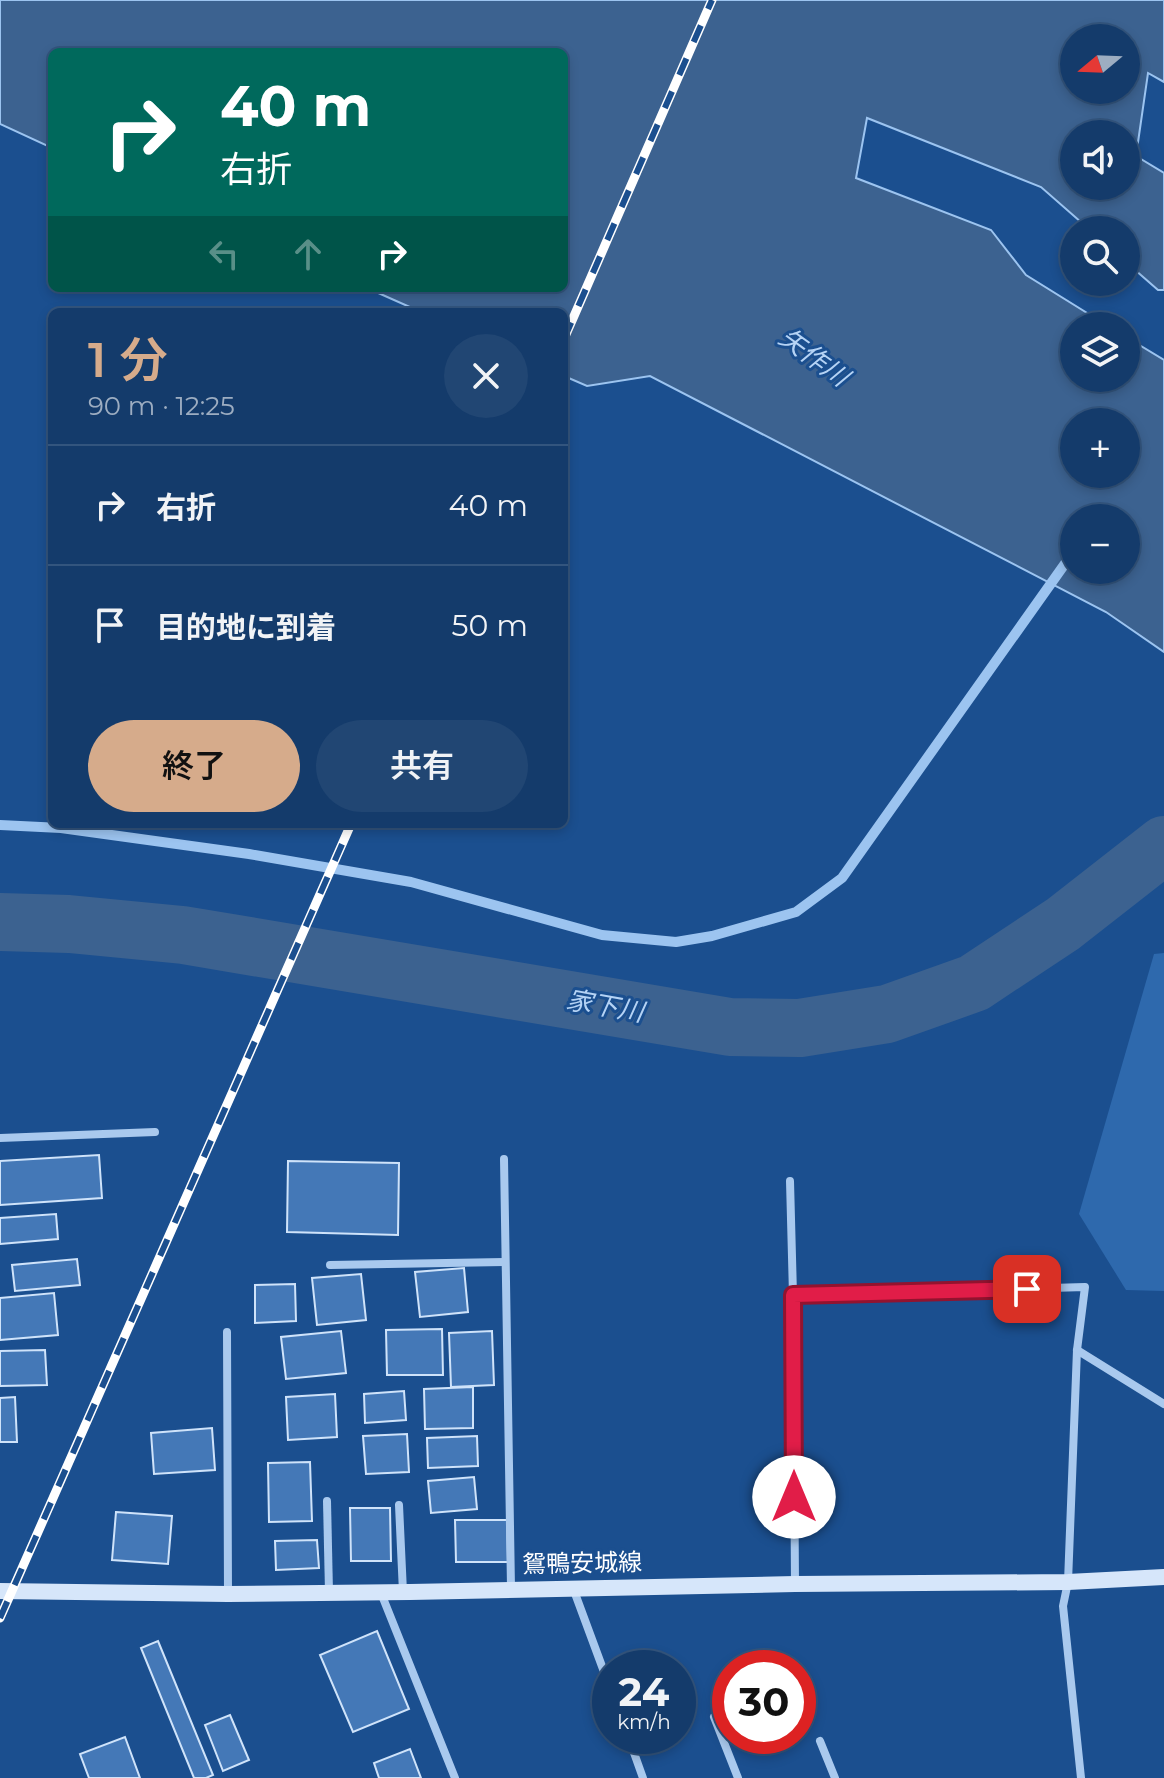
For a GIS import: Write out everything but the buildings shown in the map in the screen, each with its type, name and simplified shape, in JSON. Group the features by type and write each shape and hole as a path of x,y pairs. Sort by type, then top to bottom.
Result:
{"main road":[{"name":"鴛鴨安城線","path":"0,1591 228,1594 403,1592 1068,1582 1164,1577"}],"street":[{"path":"0,1138 155,1132"},
{"path":"504,1159 511,1588"},
{"path":"790,1181 795,1584"},
{"path":"330,1265 504,1262"},
{"path":"793,1295 1085,1287 1077,1350 1068,1582 1063,1606 1081,1778"},
{"path":"227,1332 228,1594"},
{"path":"1077,1350 1164,1404"},
{"path":"327,1501 329,1592"},
{"path":"399,1505 403,1592"},
{"path":"573,1588 596,1650"},
{"path":"381,1592 455,1778"},
{"path":"820,1741 835,1778"},
{"path":"634,1754 643,1778"},
{"path":"729,1754 738,1778"}],"shaded area":[{"path":"1164,953 1164,1291 1126,1290 1079,1214 1154,954"}],"water":[{"name":"矢作川","path":"0,0 1164,0 1164,82 1148,73 1140,128 1140,120 1060,120 1060,200 1140,200 1140,158 1164,173 1164,290 1158,290 1140,274 1140,216 1074,216 1041,187 867,118 856,178 991,230 1026,275 1085,312 1060,312 1060,392 1140,392 1140,345 1164,360 1164,652 1106,612 650,376 587,386 568,378 568,308 412,308 376,292 568,292 568,48 48,48 48,146 0,124"}],"waterway":[{"path":"61,828 249,854 411,882 602,935 676,942 712,936 796,912 842,878 1060,571"},
{"path":"0,825 48,827"},
{"name":"家下川","path":"0,922 69,924 183,935 730,1027 800,1028 887,1014 974,983 1063,924 1164,845"}],"railway":[{"path":"568,330 712,0"},
{"path":"0,1618 349,828"}],"route":[{"path":"794,1497 793,1295 1027,1289"}]}
